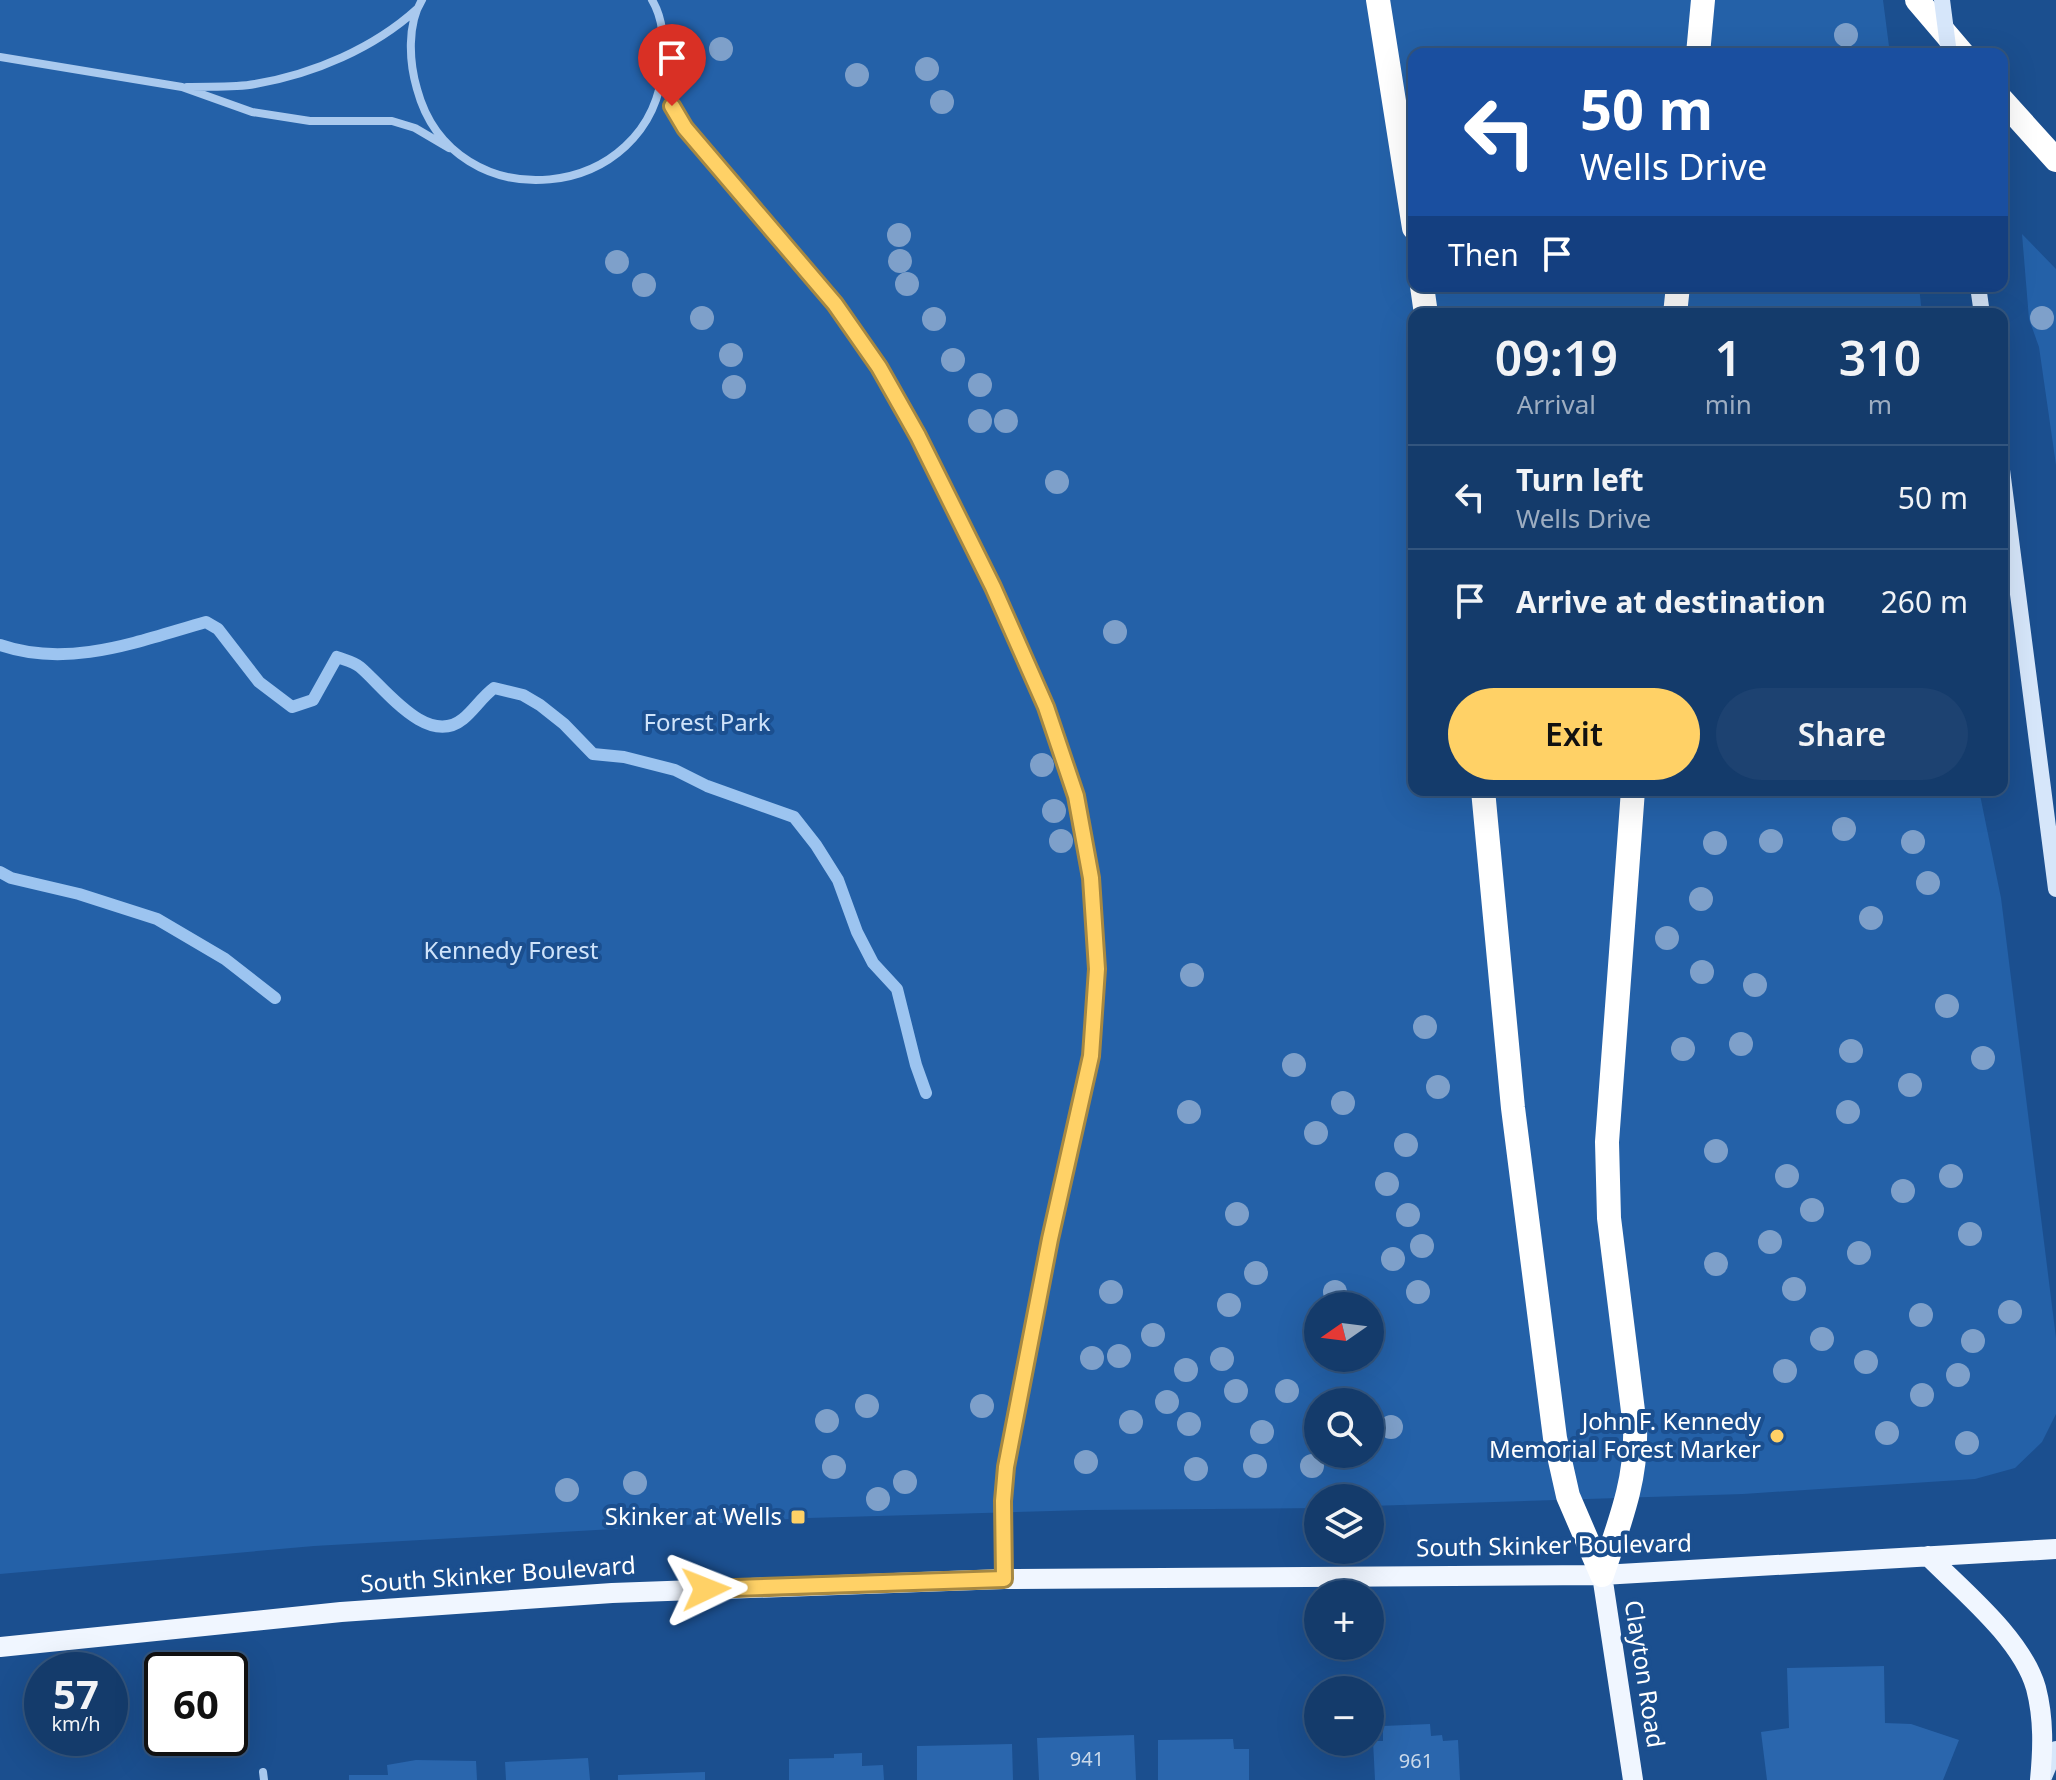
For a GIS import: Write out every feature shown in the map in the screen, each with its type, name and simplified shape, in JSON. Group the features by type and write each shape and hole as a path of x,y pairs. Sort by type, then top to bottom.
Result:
{"highway":[{"path":"1378,0 1408,190"},
{"path":"1699,48 1703,0"},
{"path":"1917,0 1958,48"},
{"path":"2008,107 2056,160"},
{"path":"1484,796 1513,1108 1555,1438 1568,1496 1602,1575"},
{"path":"1602,1575 1632,1487 1636,1454 1609,1218 1607,1142 1633,796"}],"main road":[{"name":"South Skinker Boulevard","path":"0,1647 424,1605 612,1593 1004,1579 1602,1575 2056,1549"},
{"path":"1928,1556 1999,1629 2028,1668 2036,1687 2041,1713 2042,1780"},
{"name":"Clayton Road","path":"1602,1575 1633,1780"}],"street":[{"path":"182,87 255,84 318,66 361,50 396,28 417,9 422,0"},
{"path":"0,57 182,87 252,112 310,121 392,121 415,128 484,170 515,180 547,181 579,175 607,161 632,140 651,114 662,84 665,44 652,0"},
{"path":"1942,0 1948,48"},
{"path":"417,9 411,44 416,89 436,130 457,152"},
{"path":"662,84 685,128 835,304 879,367 918,436 993,587 1046,707 1076,796 1091,878 1097,969 1091,1056 1050,1239 1006,1467 1004,1579"},
{"path":"2008,517 2056,889"},
{"path":"2042,1780 2056,1749"}],"green space":[{"name":"Forest Park","path":"0,0 1883,0 1889,48 1408,48 1408,292 1920,292 1921,308 1408,308 1408,796 1980,796 2001,898 2056,1338 2056,1414 2042,1442 2015,1468 1975,1479 1743,1494 1384,1506 1384,1484 1304,1484 1304,1508 1087,1510 808,1518 314,1546 0,1574"},
{"path":"2022,234 2056,269 2056,465 2039,347 2029,319"}],"building":[{"path":"1884,1666 1885,1723 1911,1724 1959,1740 1943,1780 1767,1780 1761,1732 1789,1728 1787,1668"},
{"path":"1430,1724 1431,1736 1442,1735 1443,1741 1458,1740 1460,1780 1375,1780 1374,1756 1384,1756 1384,1726"},
{"path":"1134,1735 1136,1780 1039,1780 1037,1738"},
{"path":"1233,1739 1234,1749 1249,1749 1249,1780 1158,1780 1158,1740"},
{"path":"1012,1744 1013,1780 917,1780 917,1746"},
{"path":"862,1753 862,1766 883,1765 884,1780 789,1780 789,1759 834,1758 834,1754"},
{"path":"588,1758 590,1780 506,1780 505,1762"},
{"path":"416,1760 476,1761 477,1780 349,1780 349,1775 388,1775 387,1765"},
{"path":"705,1772 705,1780 618,1780 618,1775"}],"waterway":[{"path":"0,645 26,652 78,653 130,644 206,622 218,629 259,682 292,707 313,700 337,657 358,665 407,711 435,726 449,726 463,719 494,688 523,695 540,705 593,754 624,757 675,770 707,786 794,817 838,880 857,932 873,963 897,989 926,1093"},
{"path":"0,872 11,878 79,894 157,919 225,959 275,998"}],"place":[{"name":"John F. Kennedy Memorial Forest Marker","path":"1777,1436"},
{"name":"Skinker at Wells","path":"798,1517"}],"route":[{"path":"672,106 685,128 835,304 879,367 918,436 993,587 1046,707 1076,796 1091,878 1097,969 1091,1056 1050,1239 1006,1467 1004,1579 706,1589"}],"park label":[{"name":"Kennedy Forest","path":"511,951"}]}
